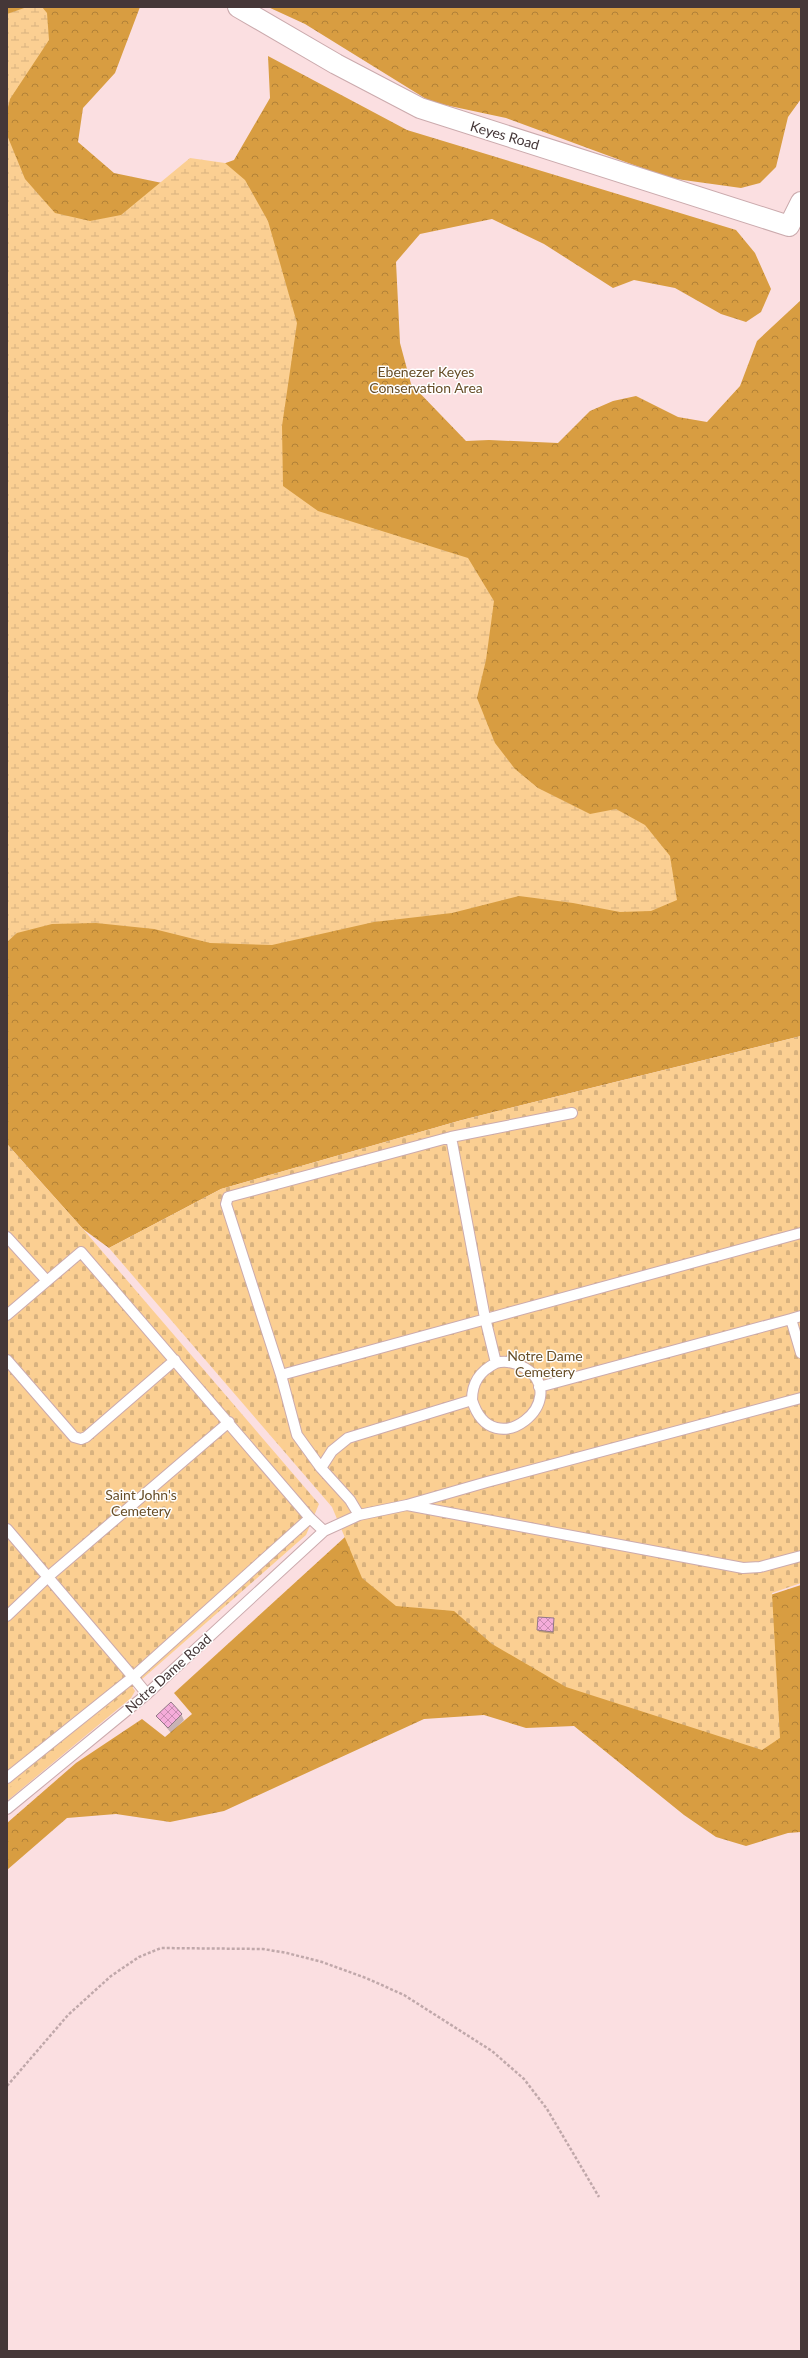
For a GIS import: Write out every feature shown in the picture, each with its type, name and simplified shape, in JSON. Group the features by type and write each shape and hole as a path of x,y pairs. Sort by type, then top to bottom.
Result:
{"street":[{"name":"Keyes Road","path":"238,7 373,84 420,108 789,226 801,202"}],"lane":[{"path":"359,1515 350,1500 321,1468 296,1435 281,1375 226,1204 228,1197 451,1137 572,1113"},
{"path":"451,1137 485,1318 496,1363"},
{"path":"281,1375 485,1318 801,1233"},
{"path":"7,1237 47,1281"},
{"path":"7,1315 81,1252 229,1422 310,1518 324,1531"},
{"path":"539,1387 796,1318 801,1353"},
{"path":"7,1360 74,1437 81,1439 86,1437 175,1360"},
{"path":"508,1362 518,1364 535,1378 539,1387 538,1406 531,1417 522,1425 509,1429 492,1426 481,1418 472,1400 472,1391 476,1379 485,1368 496,1363 508,1362"},
{"name":"Notre Dame Road","path":"7,1809 147,1694 324,1531 359,1515 407,1505 486,1482 801,1398"},
{"path":"321,1468 332,1451 348,1438 472,1400"},
{"path":"7,1616 49,1576 229,1422"},
{"path":"407,1505 743,1568 760,1567 801,1556"},
{"path":"7,1778 133,1677 310,1518"},
{"path":"7,1529 49,1576 147,1694"}],"path":[{"path":"7,2086 68,2015 111,1976 139,1957 161,1948 263,1949 287,1953 337,1967 404,1995 492,2051 524,2079 547,2109 599,2197"}],"green space":[{"name":"Ebenezer Keyes Conservation Area","path":"7,7 140,7 115,73 83,108 78,142 114,173 167,184 234,160 270,98 268,56 407,130 736,230 755,253 771,289 761,312 746,322 721,314 675,288 634,280 613,288 544,244 492,219 420,234 396,262 400,343 411,384 466,441 489,440 558,443 590,411 613,401 636,396 678,417 707,422 740,386 757,341 801,300 801,1036 462,1120 221,1189 109,1248 83,1229 7,1144"},
{"path":"27,7 42,7 47,13 49,40 10,99 7,111 7,14"},
{"path":"268,7 801,7 801,99 788,117 776,167 760,183 741,188 669,178 506,118 431,102 305,24"},
{"path":"7,135 25,179 55,213 90,221 121,215 190,158 225,163 245,180 268,221 297,323 282,426 283,486 318,511 468,558 494,601 486,660 477,698 495,743 515,769 538,788 590,814 616,809 645,825 670,856 677,900 651,911 620,912 573,903 519,896 452,913 374,922 272,945 210,943 154,929 96,923 52,924 17,933 7,942"},
{"name":"Notre Dame Cemetery","path":"801,1036 801,1583 772,1593 780,1738 762,1750 566,1687 492,1644 454,1611 396,1606 362,1578 332,1507 109,1248 221,1189 462,1120"},
{"name":"Saint John's Cemetery","path":"7,1144 83,1229 319,1504 306,1535 133,1687 7,1790"},
{"path":"345,1537 758,1599 801,1585 801,1832 788,1833 746,1846 716,1837 684,1815 574,1726 526,1728 484,1715 424,1719 224,1811 170,1822 116,1814 67,1818 7,1870 7,1823 76,1763 142,1719 165,1737 192,1714 174,1693"},
{"path":"131,1685 135,1691 131,1698 7,1801 7,1783"}],"building":[{"path":"538,1617 554,1618 553,1632 537,1630"},
{"path":"171,1702 182,1714 168,1728 156,1716"}]}
